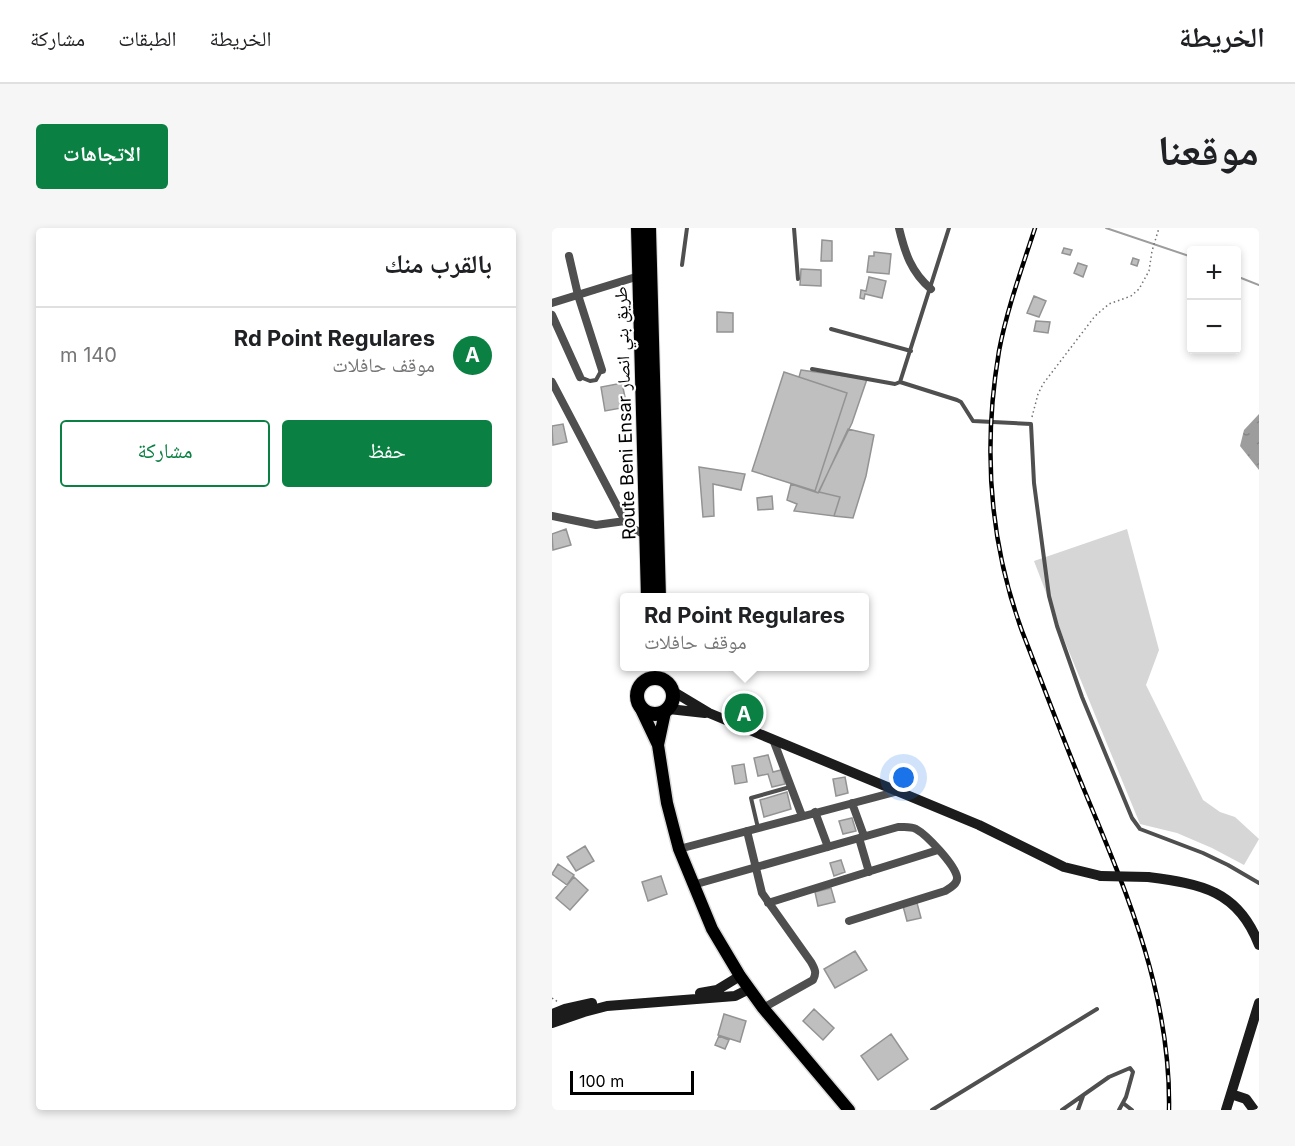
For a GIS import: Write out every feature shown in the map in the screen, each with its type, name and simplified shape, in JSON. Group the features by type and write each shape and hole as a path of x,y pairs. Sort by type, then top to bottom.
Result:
{"highway":[{"name":"Route Beni Ensar طريق بني انصار","path":"638,228 648,593"},
{"name":"Route Beni Ensar طريق بني انصار","path":"649,228 659,593"},
{"path":"665,671 674,698 667,710 651,714 640,707 638,690 647,673 659,678 670,687"}],"main road":[{"path":"670,687 709,713 979,825 1064,867 1101,876 1148,877 1193,884 1222,896 1239,910 1259,945"},
{"path":"640,707 658,745 667,803 679,849 712,929 740,976 763,1008 849,1110"},
{"path":"658,745 667,710 709,713"},
{"path":"552,1023 607,1006 718,994 740,976"},
{"path":"552,1014 609,999 718,994 735,996 749,989"},
{"path":"1226,1110 1259,1003"},
{"path":"1231,1094 1254,1105"}],"street":[{"path":"899,228 907,259 915,272 931,289"},
{"path":"569,256 578,295 602,370"},
{"path":"552,303 639,276"},
{"path":"552,315 580,377"},
{"path":"553,384 625,521 647,536"},
{"path":"552,516 596,525 625,521"},
{"path":"774,741 802,816"},
{"path":"679,849 895,792"},
{"path":"852,802 869,872"},
{"path":"815,812 828,847"},
{"path":"693,885 897,826 914,827 953,868 957,877 952,886 849,921"},
{"path":"747,831 762,893 811,962 816,975 813,980 763,1008"},
{"path":"768,903 938,850"}],"lane":[{"path":"682,265 687,228"},
{"path":"794,228 798,279"},
{"path":"900,382 949,228"},
{"path":"831,329 911,351"},
{"path":"812,369 895,384 900,382 957,400 962,402 974,421 1031,424 1035,494 1045,572 1052,606 1086,708 1132,818 1140,829 1228,865 1259,883"},
{"path":"580,377 590,381 600,376 602,370"},
{"path":"758,829 751,798 790,787"},
{"path":"932,1110 1097,1009"},
{"path":"1062,1110 1109,1077 1130,1068 1133,1070 1133,1077 1119,1110"},
{"path":"1078,1110 1083,1096"},
{"path":"1123,1103 1132,1110"}],"path":[{"path":"1031,424 1038,394 1043,384 1095,316 1109,304 1131,296 1139,290 1149,271 1154,242 1160,228"}],"shaded area":[{"path":"1127,529 1159,650 1146,685 1203,800 1220,812 1235,817 1259,839 1244,865 1177,833 1140,824 1034,561"}],"water":[{"path":"1259,414 1259,470 1240,446 1244,430"}],"building":[{"path":"822,240 832,241 832,261 821,261"},
{"path":"1064,248 1072,250 1070,255 1062,253"},
{"path":"874,252 891,254 889,274 867,272 869,256 874,256"},
{"path":"1133,258 1139,260 1137,266 1131,264"},
{"path":"1078,263 1087,266 1083,277 1074,273"},
{"path":"801,269 821,270 821,286 800,285"},
{"path":"869,277 886,281 882,298 865,294 864,299 860,298 861,290 866,291"},
{"path":"1034,296 1046,301 1039,317 1027,313"},
{"path":"717,312 733,313 733,332 717,332"},
{"path":"1036,321 1050,322 1048,333 1034,331"},
{"path":"801,370 867,379 852,423 818,493 815,491 847,393 799,377"},
{"path":"784,372 847,393 815,491 752,471"},
{"path":"622,383 627,407 605,411 601,387"},
{"path":"563,424 567,442 553,445 552,426"},
{"path":"848,429 874,435 866,476 853,518 834,516 840,497 819,492"},
{"path":"699,467 745,474 741,490 713,484 714,516 703,517"},
{"path":"791,484 840,497 834,516 794,511 797,504 787,500"},
{"path":"772,496 773,509 758,510 757,498"},
{"path":"566,529 571,545 553,550 552,534"},
{"path":"768,755 773,772 781,770 785,784 772,787 768,774 758,776 754,758"},
{"path":"744,764 747,782 735,784 732,766"},
{"path":"845,777 848,793 836,796 833,779"},
{"path":"787,792 791,809 764,817 760,800"},
{"path":"852,818 856,831 843,834 839,821"},
{"path":"585,846 594,861 576,871 567,857"},
{"path":"841,860 845,872 834,876 830,863"},
{"path":"558,864 574,875 567,885 552,874"},
{"path":"661,876 667,894 648,901 642,882"},
{"path":"574,877 588,890 570,910 556,898"},
{"path":"831,888 835,902 818,906 815,892"},
{"path":"917,903 921,918 907,921 903,906"},
{"path":"855,951 867,970 835,988 824,969"},
{"path":"814,1009 834,1028 823,1040 803,1021"},
{"path":"724,1014 746,1021 740,1042 718,1035"},
{"path":"891,1034 908,1059 878,1080 861,1056"},
{"path":"719,1036 729,1040 725,1049 715,1045"}],"waterway":[{"path":"1106,228 1187,255"},
{"path":"1241,278 1259,285"}],"railway":[{"path":"1035,228 1006,320 994,387 991,458 996,528 1002,563 1022,631 1117,869 1144,947 1163,1027 1168,1068 1169,1110"}],"place":[{"name":"Rd Point Regulares","path":"744,713"}]}
